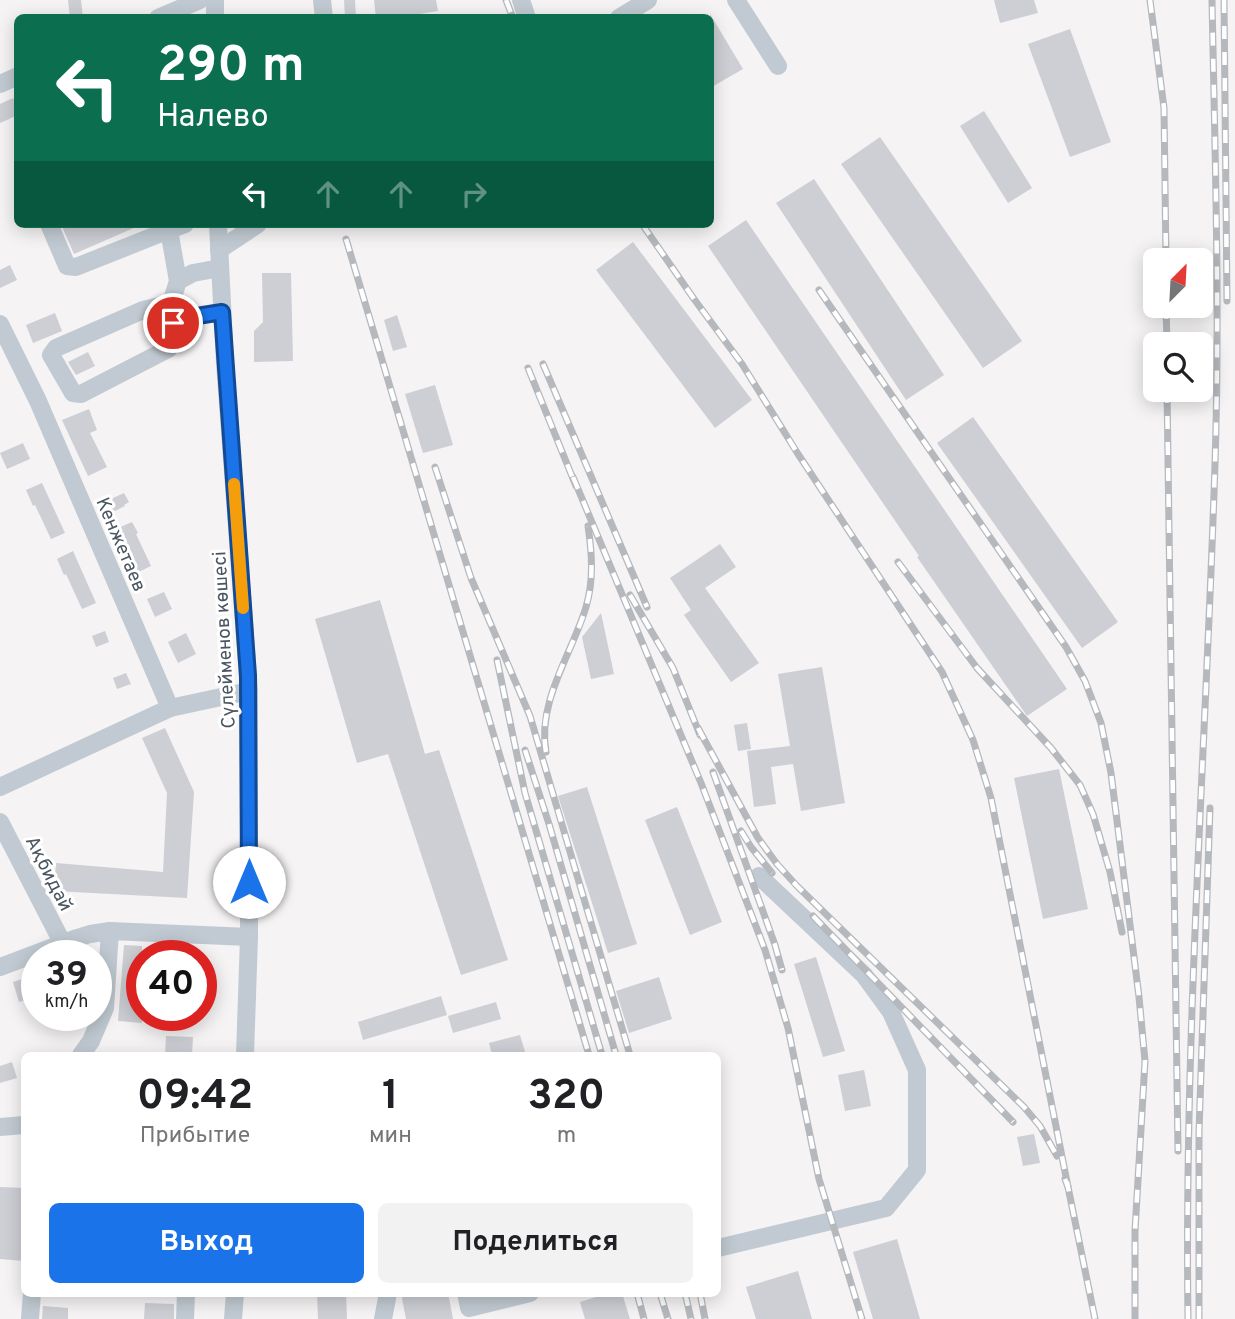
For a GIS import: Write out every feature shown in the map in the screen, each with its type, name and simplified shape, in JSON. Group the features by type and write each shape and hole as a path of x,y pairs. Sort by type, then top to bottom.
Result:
{"street":[{"path":"167,14 200,0"},
{"path":"625,14 648,0"},
{"path":"736,0 778,66"},
{"path":"51,228 67,266 76,267 169,228"},
{"path":"171,303 143,310 56,348 51,355 73,393 82,394 168,349 173,323 171,303 178,281 174,228"},
{"name":"Сүлейменов көшесі","path":"218,228 249,691 249,937 245,1052"},
{"path":"219,250 252,228"},
{"path":"178,281 193,273 220,268"},
{"path":"173,323 222,312"},
{"name":"Кенжетаев","path":"0,324 38,401 170,708"},
{"path":"0,787 170,708 249,691"},
{"name":"Ақбидай","path":"0,822 61,940"},
{"path":"721,1247 886,1208 918,1170 917,1070 891,1012 864,975 759,876"},
{"path":"83,1052 91,1041 105,1008 110,932"},
{"path":"74,940 90,934 110,932 249,937"},
{"path":"0,967 21,959"},
{"path":"0,1127 21,1124"},
{"path":"30,1319 32,1297"},
{"path":"185,1319 186,1297"},
{"path":"233,1319 235,1297"},
{"path":"383,1319 387,1297"},
{"path":"467,1297 469,1308 514,1297"}],"building":[{"path":"68,0 81,0 83,14 70,14"},
{"path":"344,0 355,0 356,14 345,14"},
{"path":"374,0 436,0 438,11 420,14 376,14"},
{"path":"994,0 1034,0 1038,13 1000,23"},
{"path":"714,21 743,69 714,86"},
{"path":"1070,29 1111,142 1070,157 1028,44"},
{"path":"14,100 14,117 0,123 0,104"},
{"path":"984,111 1032,188 1008,203 960,126"},
{"path":"880,137 1022,341 983,368 841,164"},
{"path":"814,179 944,375 906,400 776,203"},
{"path":"746,220 1067,689 1027,716 708,246"},
{"path":"63,228 134,228 74,254"},
{"path":"633,242 752,400 715,428 596,270"},
{"path":"10,265 17,280 0,288 0,270"},
{"path":"262,273 291,273 293,361 254,362 254,331 263,322"},
{"path":"55,313 62,331 33,343 26,325"},
{"path":"397,315 407,347 393,351 384,320"},
{"path":"88,352 95,366 76,375 68,362"},
{"path":"435,385 453,445 423,453 405,394"},
{"path":"89,409 97,430 90,433 107,467 88,476 62,420"},
{"path":"973,417 1118,622 1082,648 937,443"},
{"path":"23,443 30,459 7,469 0,453"},
{"path":"42,483 65,533 51,539 26,490"},
{"path":"124,493 129,502 109,514 106,513 102,503"},
{"path":"132,522 151,566 134,574 127,559 130,558 116,529"},
{"path":"720,544 736,567 705,588 759,663 731,682 684,615 691,610 670,578"},
{"path":"73,551 96,603 82,609 57,559"},
{"path":"164,592 172,609 155,617 147,599"},
{"path":"380,600 425,754 439,750 508,960 461,975 388,754 357,763 315,619"},
{"path":"601,613 614,674 591,679 582,637"},
{"path":"105,631 109,642 96,647 92,636"},
{"path":"186,633 196,654 178,663 168,642"},
{"path":"822,667 845,803 801,811 793,764 771,767 776,804 754,807 747,751 790,746 778,674"},
{"path":"126,673 131,684 117,689 113,678"},
{"path":"747,723 751,749 738,751 734,725"},
{"path":"165,728 194,792 187,898 54,891 56,863 163,872 167,793 142,738"},
{"path":"1059,769 1088,909 1043,919 1014,778"},
{"path":"587,787 637,944 608,953 558,796"},
{"path":"677,807 722,922 690,935 645,820"},
{"path":"124,945 126,945 126,1022 118,1021"},
{"path":"816,957 845,1051 823,1057 794,964"},
{"path":"659,977 672,1019 629,1033 616,991"},
{"path":"21,979 21,1001 19,1002 13,982"},
{"path":"441,996 447,1015 363,1040 358,1022"},
{"path":"496,1002 501,1019 453,1033 448,1016"},
{"path":"520,1035 525,1052 491,1052 489,1043"},
{"path":"166,1036 193,1037 192,1052 165,1052"},
{"path":"12,1062 17,1078 0,1083 0,1066"},
{"path":"864,1070 871,1106 845,1111 838,1075"},
{"path":"1034,1134 1040,1163 1023,1166 1017,1137"},
{"path":"0,1187 21,1188 21,1261 0,1259"},
{"path":"897,1239 920,1319 873,1319 853,1252"},
{"path":"798,1271 812,1319 756,1319 746,1287"},
{"path":"317,1297 346,1297 347,1319 318,1319"},
{"path":"402,1297 449,1297 453,1319 406,1319"},
{"path":"596,1297 623,1297 630,1319 585,1319 580,1302"},
{"path":"145,1303 174,1304 174,1319 144,1319"},
{"path":"43,1306 68,1308 68,1319 42,1319"}],"railway":[{"path":"506,0 511,14"},
{"path":"1150,0 1164,108 1166,248"},
{"path":"1188,1319 1192,998 1216,406 1217,232 1212,0"},
{"path":"1224,0 1227,301"},
{"path":"645,228 742,364 942,672 973,740 991,798 1068,1187"},
{"path":"346,239 588,1052"},
{"path":"819,290 1066,647 1085,681 1101,723 1111,773 1145,1061 1135,1231 1135,1319"},
{"path":"1166,318 1167,332"},
{"path":"543,364 647,607"},
{"path":"528,368 576,486"},
{"path":"1167,402 1178,1151"},
{"path":"435,467 471,578 530,716 629,1052"},
{"path":"573,477 701,783 765,950 788,1028 819,1179 862,1319"},
{"path":"546,752 546,714 589,597 592,566 588,526"},
{"path":"898,562 977,668 1051,748 1080,785 1093,814 1110,872 1122,932"},
{"path":"630,595 673,668 700,735"},
{"path":"497,660 525,793 601,1052"},
{"path":"698,728 758,838 777,864 1024,1107 1040,1126 1057,1156"},
{"path":"525,750 615,1052"},
{"path":"713,772 782,970"},
{"path":"1199,1319 1199,1132 1210,808"},
{"path":"741,831 772,873"},
{"path":"813,916 1013,1122"},
{"path":"1065,1179 1095,1319"},
{"path":"638,1297 644,1319"},
{"path":"661,1297 668,1319"},
{"path":"686,1297 691,1319"},
{"path":"701,1297 705,1319"}],"slow traffic":[{"path":"234,484 243,608"}],"route":[{"path":"173,323 222,312 248,676 249,882"}]}
